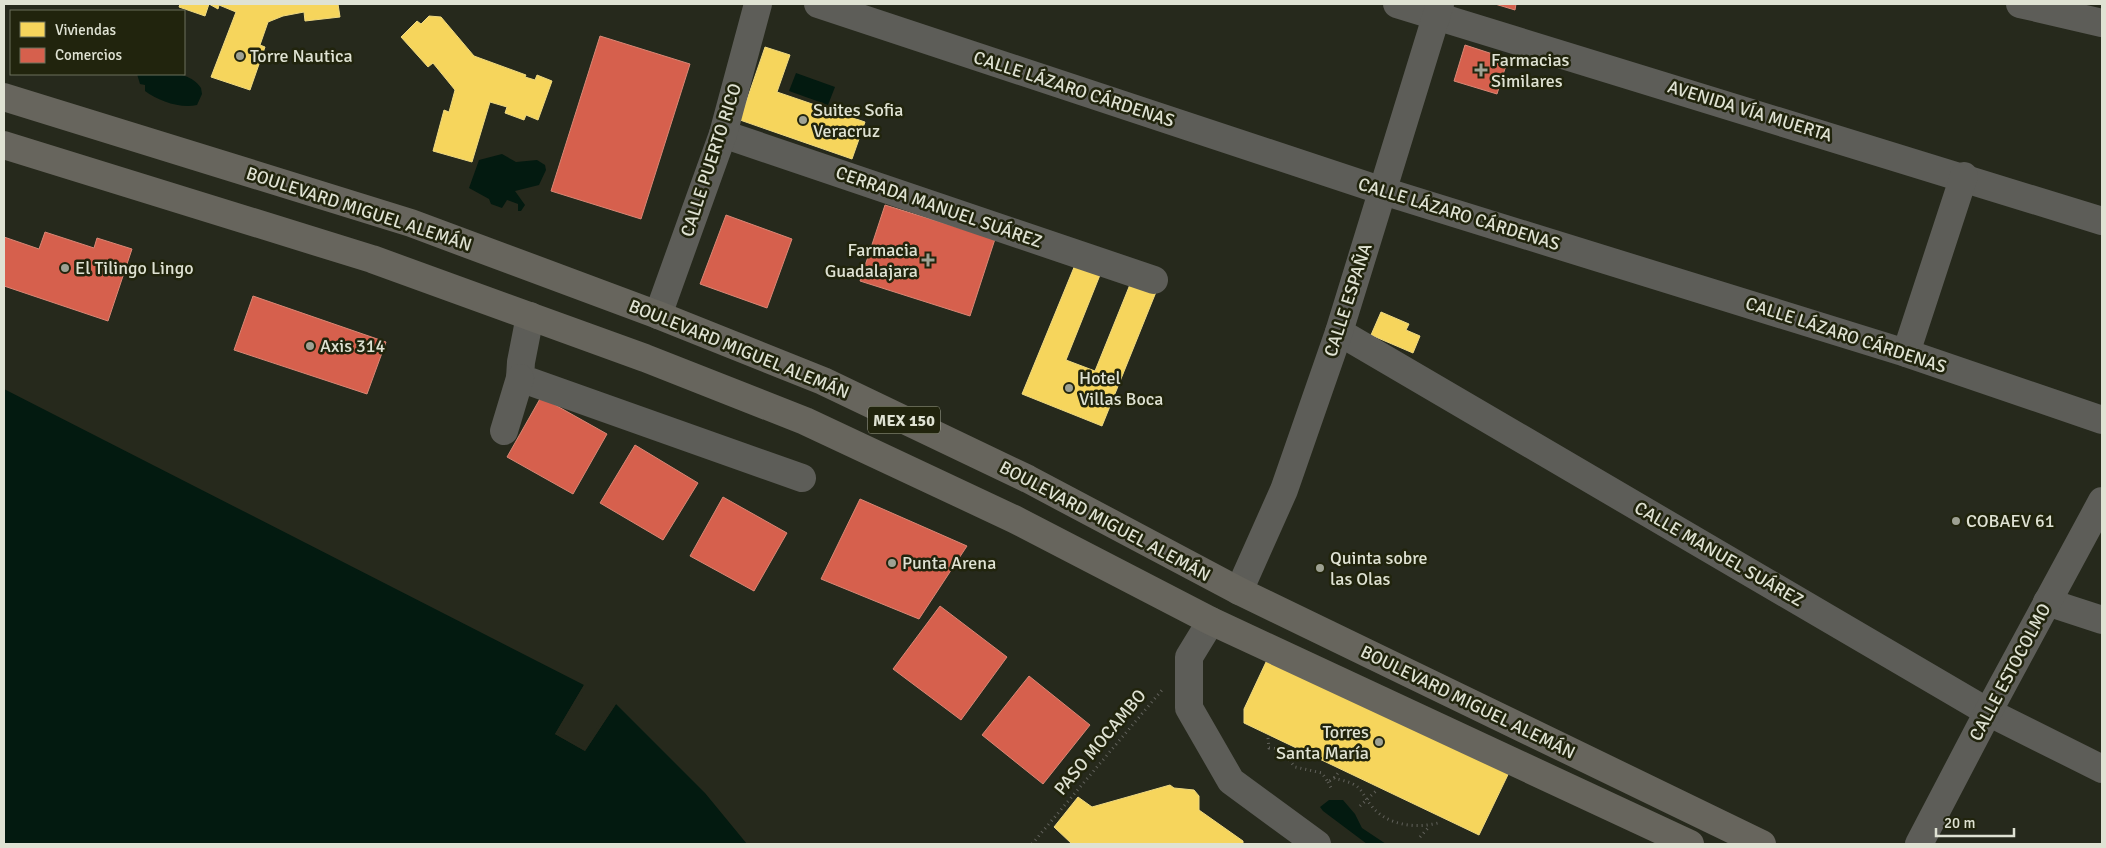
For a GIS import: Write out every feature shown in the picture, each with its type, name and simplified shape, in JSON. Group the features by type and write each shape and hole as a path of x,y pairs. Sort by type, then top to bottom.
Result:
{"main road":[{"name":"BOULEVARD MIGUEL ALEMÁN","path":"4,97 411,223 658,315 822,381 1028,479 1239,591 1762,844"},
{"name":"BOULEVARD MIGUEL ALEMÁN","path":"4,145 372,259 645,358 805,421 1014,519 1211,621 1690,844"}],"street":[{"name":"CALLE PUERTO RICO","path":"658,315 723,134 758,4"},
{"name":"CALLE LÁZARO CÁRDENAS","path":"818,4 1383,191 1906,353 2102,420"},
{"name":"AVENIDA VÍA MUERTA","path":"1397,4 1438,9 2102,221"},
{"path":"2020,4 2102,22"},
{"name":"CALLE ESPAÑA","path":"1239,591 1284,490 1339,332 1438,9"},
{"name":"CERRADA MANUEL SUÁREZ","path":"723,134 1154,280"},
{"path":"1906,353 1964,176"},
{"path":"504,431 520,378 521,362 530,316"},
{"name":"CALLE MANUEL SUÁREZ","path":"1339,332 1988,712 2102,769"},
{"path":"520,378 802,478"},
{"name":"CALLE ESTOCOLMO","path":"1920,844 1988,712 2102,501"},
{"path":"2047,602 2102,620"},
{"path":"1211,621 1189,657 1189,708 1232,781 1317,844"}],"path":[{"name":"PASO MOCAMBO","path":"1032,844 1189,657"},
{"path":"1268,738 1269,748 1280,749 1295,767 1322,773 1330,788"},
{"path":"1328,782 1338,773"},
{"path":"1334,778 1352,783 1362,790 1378,812 1393,821 1418,827 1438,823"},
{"path":"1360,806 1376,791"},
{"path":"1420,837 1430,825"}],"shaded area":[{"path":"796,73 835,87 828,105 789,91"},
{"path":"137,75 181,75 189,77 195,82 201,88 202,94 197,105 184,106 156,98 145,91 145,85 140,84"},
{"path":"502,154 516,162 537,160 545,165 546,170 539,185 515,191 525,205 521,211 518,211 518,204 507,200 502,208 491,204 489,199 469,188 479,160"},
{"path":"4,389 584,685 555,734 585,751 616,704 705,793 747,844 4,844"},
{"path":"1329,800 1343,800 1355,814 1362,828 1386,844 1367,844 1323,811 1320,807"}],"pier":[{"path":"584,685 586,687 558,733 584,747 614,702 616,704 585,751 555,734"}],"building: Viviendas":[{"path":"180,4 209,4 205,16 179,7"},
{"name":"Torre Nautica","path":"209,4 338,4 340,17 305,21 304,12 283,16 268,22 260,45 265,47 250,90 211,77 236,12 219,5 218,9"},
{"path":"429,16 441,17 474,56 526,75 525,77 535,80 537,75 552,81 538,120 526,115 524,120 505,113 507,107 490,102 472,162 433,151 444,110 449,112 455,90 433,63 428,67 401,37 417,21 421,24"},
{"path":"765,47 790,55 777,92 865,122 852,159 740,120"},
{"path":"1077,260 1102,270 1066,360 1095,371 1131,282 1156,292 1102,426 1022,394"},
{"path":"1381,312 1409,324 1406,330 1420,336 1413,353 1371,335"},
{"name":"Torres Santa María","path":"1274,645 1515,760 1479,835 1244,723 1244,709"},
{"path":"1170,785 1174,788 1194,790 1199,796 1199,810 1243,841 1243,844 1072,844 1054,827 1078,797 1092,807"}],"building: Comercios":[{"path":"1495,4 1516,4 1515,10"},
{"path":"600,36 690,64 641,219 551,191"},
{"name":"Farmacias Similares","path":"1465,45 1508,59 1497,94 1454,81"},
{"name":"Farmacia Guadalajara","path":"885,205 995,239 970,316 860,281"},
{"path":"726,215 792,239 767,308 700,284"},
{"name":"El Tilingo Lingo","path":"45,232 94,248 97,238 132,249 108,321 4,286 4,237 39,249"},
{"name":"Axis 314","path":"253,296 386,342 367,394 234,350"},
{"path":"541,397 607,434 573,494 507,457"},
{"path":"635,445 698,483 663,540 600,503"},
{"path":"723,497 787,533 754,591 690,556"},
{"name":"Punta Arena","path":"860,499 967,546 919,619 821,579"},
{"path":"940,606 1007,657 961,720 893,669"},
{"path":"1029,676 1090,725 1043,784 982,735"}],"place":[{"name":"Torre Nautica","path":"240,56"},
{"name":"Farmacias Similares","path":"1481,70"},
{"name":"Suites Sofia Veracruz","path":"803,120"},
{"name":"Farmacia Guadalajara","path":"928,260"},
{"name":"El Tilingo Lingo","path":"65,268"},
{"name":"Axis 314","path":"310,346"},
{"name":"Hotel Villas Boca","path":"1069,388"},
{"name":"COBAEV 61","path":"1956,521"},
{"name":"Punta Arena","path":"892,563"},
{"name":"Quinta sobre las Olas","path":"1320,568"},
{"name":"Torres Santa María","path":"1379,742"}]}
